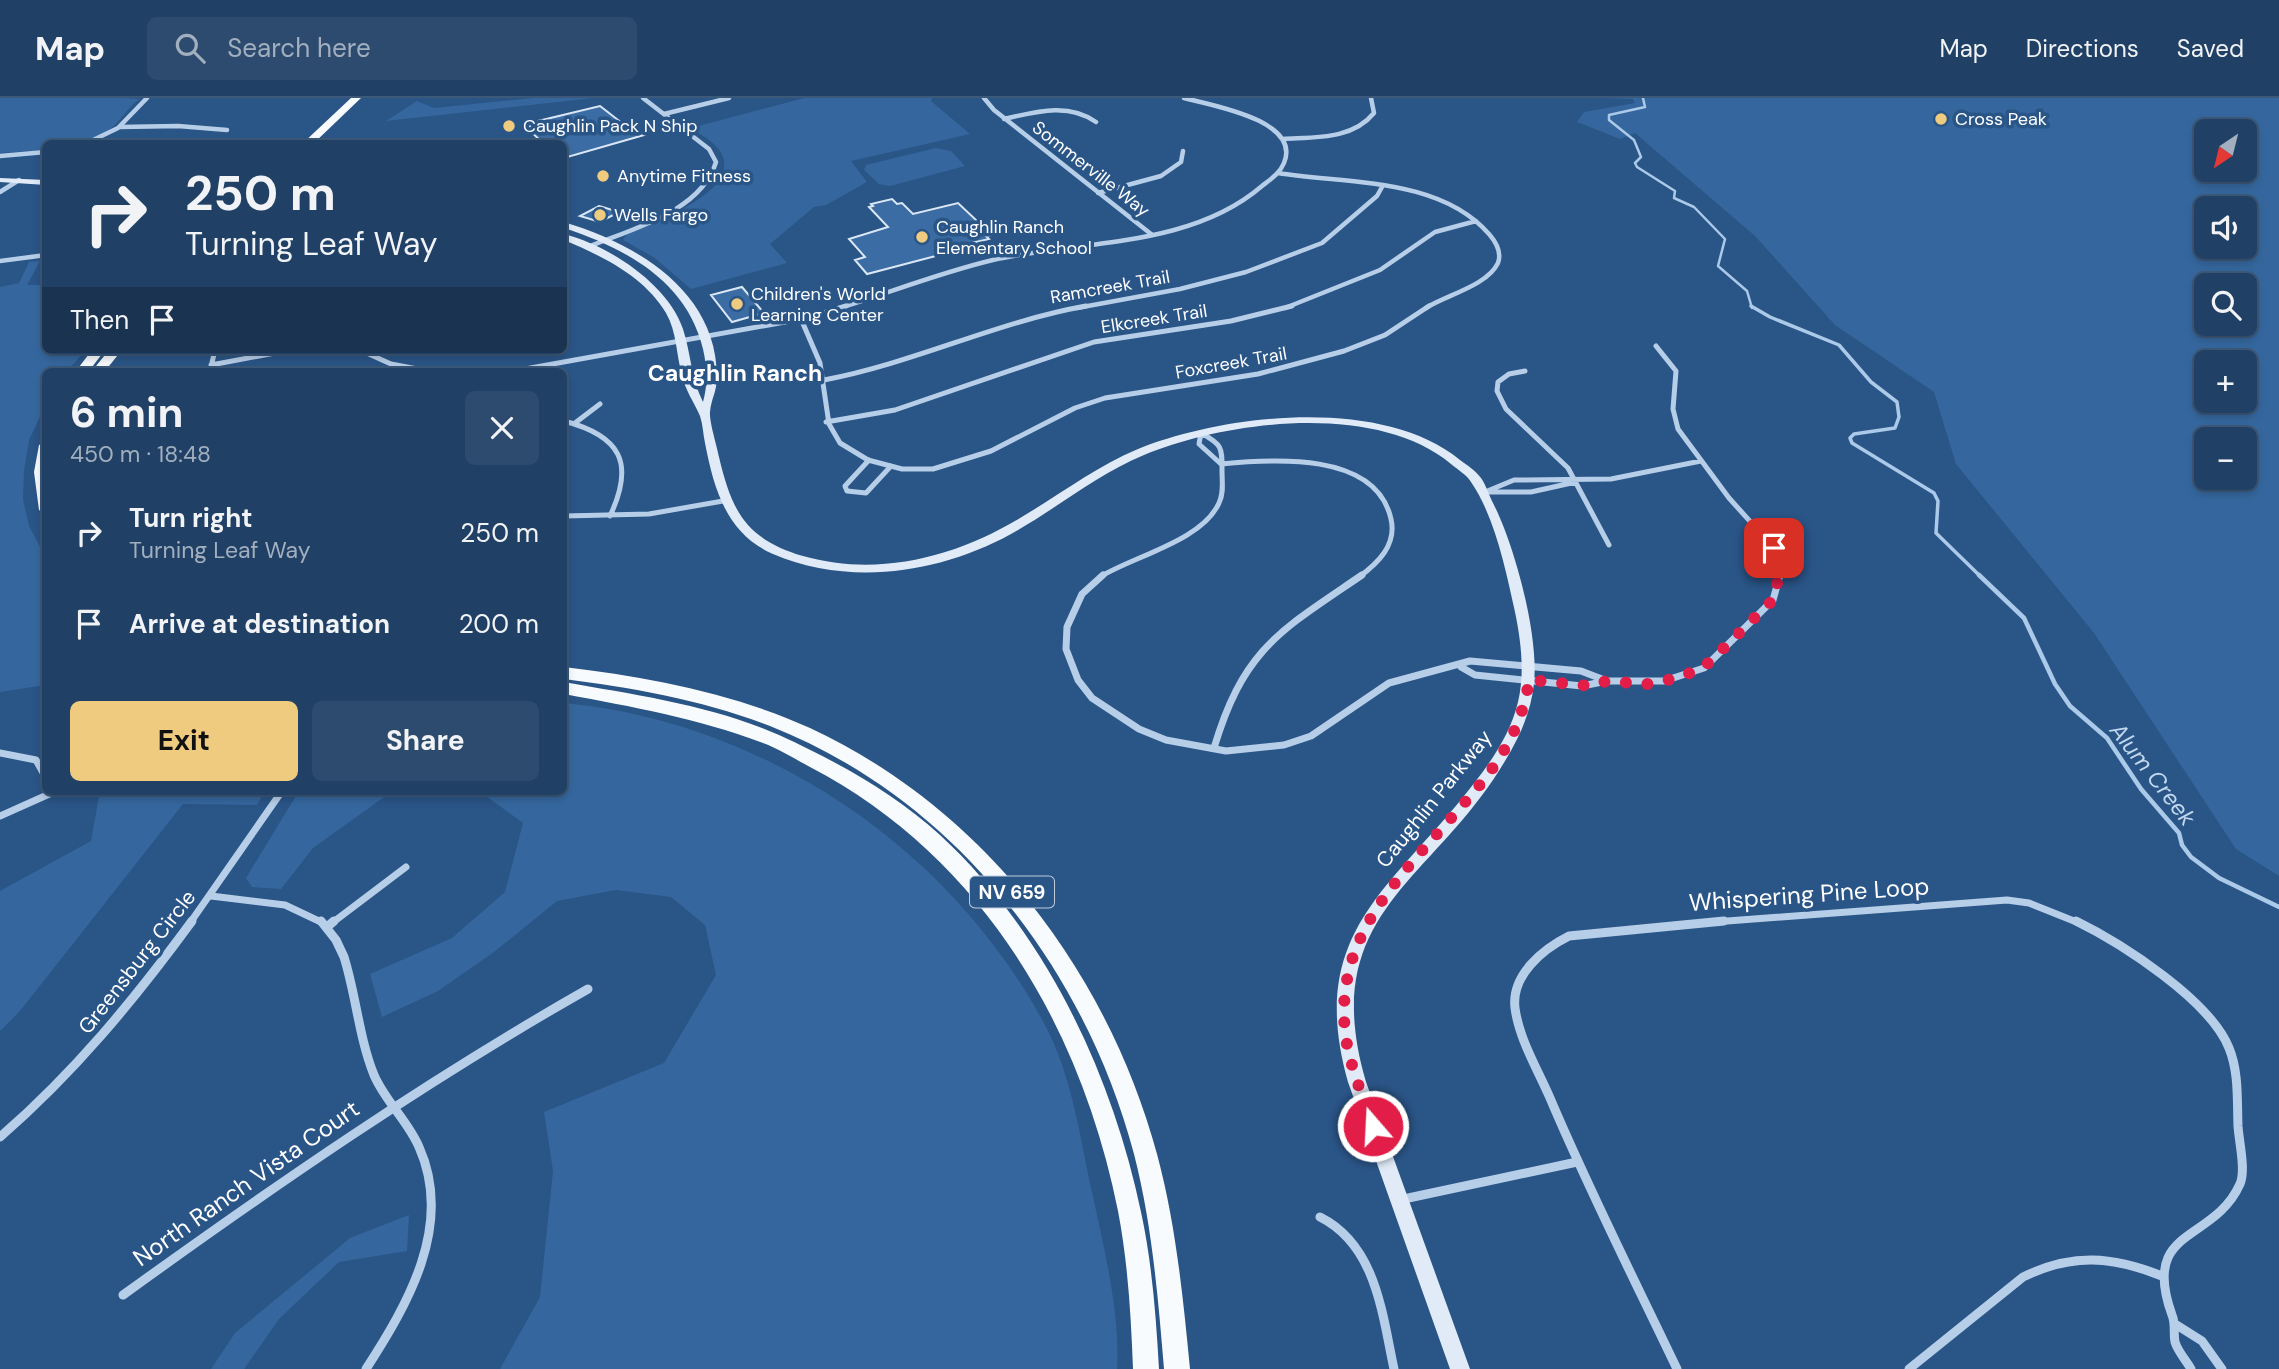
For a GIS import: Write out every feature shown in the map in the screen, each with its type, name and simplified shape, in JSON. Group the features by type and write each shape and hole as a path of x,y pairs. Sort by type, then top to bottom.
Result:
{"main road":[{"path":"311,140 356,98"},
{"path":"327,140 368,98"},
{"path":"84,368 96,354"},
{"path":"101,368 113,354"},
{"name":"NV 659","path":"567,673 694,694 806,733 890,780 928,808 998,875 1063,962 1091,1013 1126,1096 1162,1231 1177,1369"},
{"name":"NV 659","path":"567,688 672,706 778,740 822,762 886,802 951,856 977,883 1028,951 1058,1002 1105,1115 1126,1193 1141,1287 1146,1369"}],"street":[{"path":"93,140 120,127 147,98"},
{"path":"588,247 686,202 713,177 716,162 713,154 643,98"},
{"path":"664,114 729,98"},
{"name":"Sommerville Way","path":"984,98 1004,119 1151,234"},
{"path":"531,368 801,319 993,260 1151,234 1228,211 1278,173 1286,159 1283,139 1261,121 1240,112 1184,98"},
{"path":"1283,139 1338,133 1360,126 1374,113 1371,98"},
{"path":"1004,119 1055,110 1082,114 1096,122"},
{"path":"120,127 178,126 227,130"},
{"path":"1098,192 1161,176 1181,162 1183,151"},
{"path":"0,156 42,152"},
{"name":"Foxcreek Trail","path":"826,422 829,431 842,446 869,460 891,466 933,469 962,464 997,450 1060,413 1106,397 1265,372 1368,343 1433,303 1480,280 1494,270 1500,258 1498,245 1476,221 1436,199 1382,187 1278,173"},
{"path":"0,180 42,183"},
{"path":"0,192 19,180"},
{"name":"Ramcreek Trail","path":"824,380 873,370 1025,318 1075,306 1209,282 1291,257 1322,243 1338,232 1382,187"},
{"name":"Elkcreek Trail","path":"826,422 908,407 1094,342 1224,323 1299,304 1367,277 1435,232 1476,221"},
{"name":"Caughlin Parkway","path":"567,226 605,239 645,260 670,280 693,308 706,337 712,391 704,413"},
{"name":"Caughlin Parkway","path":"567,238 620,264 653,290 677,323 683,341 687,377 694,399 704,413 723,501 731,516 749,535 788,556 843,567 900,567 945,558 982,544 1124,459 1161,443 1201,433 1305,420 1378,427 1413,437 1442,452 1466,470 1485,492 1499,529 1525,635 1529,673 1517,727 1504,751 1478,787 1378,905 1354,948 1348,973 1344,1016 1347,1041 1399,1200 1460,1369"},
{"path":"0,261 42,256"},
{"path":"801,319 815,348 824,380 826,422"},
{"path":"1220,464 1224,455 1216,441 1201,433 1199,444 1220,464 1224,474 1222,496 1208,519 1181,537 1107,569 1075,603 1066,632 1066,648 1078,680 1106,710 1143,731 1214,748 1260,750 1295,743 1338,721 1387,684 1416,673 1461,667 1477,661 1592,686 1607,681 1664,681 1704,667 1768,606 1777,591 1780,571 1774,548 1701,461 1678,429 1673,409 1676,371 1657,346"},
{"path":"210,368 273,354"},
{"path":"370,354 391,363 414,368"},
{"path":"1525,372 1503,377 1496,391 1513,416 1549,447 1577,481 1609,545"},
{"path":"575,424 600,404"},
{"path":"567,422 602,436 618,452 622,461 623,481 611,516"},
{"path":"1214,748 1233,688 1256,654 1303,615 1373,565 1383,555 1392,532 1388,509 1381,498 1371,488 1339,470 1289,459 1220,464"},
{"path":"869,460 845,486 847,491 866,493 891,466"},
{"path":"1485,492 1498,483 1550,477 1577,481 1613,479 1701,461"},
{"path":"1485,492 1504,494 1558,488 1577,481"},
{"path":"567,516 649,514 723,501"},
{"path":"1461,667 1475,674 1590,672 1607,681"},
{"path":"0,754 36,760 42,771"},
{"path":"0,816 45,795"},
{"name":"Greensburg Circle","path":"0,1138 45,1098 98,1043 211,896 279,795"},
{"path":"327,927 406,867"},
{"path":"211,896 287,905 327,927 341,951 375,1075 419,1147 427,1169 431,1197 430,1227 422,1264 408,1299 366,1369"},
{"name":"Whispering Pine Loop","path":"1677,1369 1577,1161 1526,1042 1516,1007 1523,977 1533,961 1551,943 1569,936 1598,931 2024,901 2051,908 2082,923 2190,998 2212,1017 2230,1048 2243,1164 2240,1187 2229,1204 2174,1249 2164,1266 2162,1276"},
{"name":"North Ranch Vista Court","path":"123,1295 394,1106 508,1034 588,989"},
{"path":"1399,1200 1577,1161"},
{"path":"1320,1217 1350,1236 1359,1251 1381,1308 1395,1369"},
{"path":"1909,1369 2022,1278 2043,1267 2086,1258 2108,1257 2162,1276 2175,1324 2177,1347 2191,1369"},
{"path":"2175,1324 2202,1341 2222,1369"}],"shaded area":[{"path":"0,98 140,99 116,124 100,135 83,140 42,140 42,150 0,153"},
{"path":"533,98 594,98 386,121 417,101 434,108"},
{"path":"804,98 932,98 931,101 970,134 851,161 867,182 826,205 814,207 770,244 787,263 691,289 655,258 623,240 627,234 689,205 717,183 724,170 721,152 691,128"},
{"path":"1599,98 2279,98 2279,876 2236,849 2094,633 1956,464 1934,392 1835,325 1755,236 1635,133 1620,139 1577,122 1584,112 1635,103 1633,99"},
{"path":"936,148 951,151 965,166 890,186 879,184 864,170 866,165"},
{"path":"40,261 27,285 42,285 42,354 82,354 70,368 42,368 42,412 29,440 24,470 23,499 29,526 42,550 42,685 0,692 0,287 19,283 29,262"},
{"path":"567,703 638,715 710,736 779,766 844,804 904,850 958,902 1005,961 1055,1045 1075,1109 1111,1283 1117,1369 500,1369 540,1297 553,1171 544,1112 664,1063 716,975 705,925 671,897 616,890 557,901 494,952 438,991 382,1017 370,974 452,938 505,892 523,823 484,795 567,795"},
{"path":"99,795 263,795 257,805 183,804 20,1011 0,1031 0,891 91,841"},
{"path":"297,795 387,795 313,848 281,889 252,887 246,878"},
{"path":"409,1215 407,1251 339,1262 279,1319 244,1369 211,1369 235,1333 350,1238"}],"building":[{"path":"600,106 627,127 633,126 644,135 567,157 567,140 540,140 528,129 534,122"},
{"name":"Caughlin Ranch Elementary School","path":"892,199 897,204 902,203 913,214 958,203 992,235 986,236 989,239 967,244 970,247 867,274 855,260 865,257 849,239 888,227 869,207 873,206 871,204"},
{"name":"Wells Fargo","path":"599,206 619,212 600,222 580,216"},
{"name":"Children's World Learning Center","path":"742,287 764,313 732,322 711,295"}],"waterway":[{"name":"Alum Creek","path":"1643,98 1645,107 1609,115 1609,120 1634,140 1641,157 1635,163 1637,167 1675,191 1674,198 1694,207 1725,239 1718,266 1747,291 1751,306"},
{"name":"Alum Creek","path":"1751,306 1770,317 1839,345 1871,382 1897,402 1899,417 1895,428 1854,434 1850,438 1852,443 1934,493 1938,501 1936,533 1981,577"},
{"name":"Alum Creek","path":"1979,575 2024,618 2055,684 2070,706 2107,738 2141,789 2179,833 2182,845 2191,857 2219,878 2279,907"}],"place":[{"name":"Cross Peak","path":"1941,119"},
{"name":"Caughlin Pack N Ship","path":"509,126"},
{"name":"Anytime Fitness","path":"603,176"},
{"name":"Wells Fargo","path":"600,215"},
{"name":"Caughlin Ranch Elementary School","path":"922,237"},
{"name":"Children's World Learning Center","path":"737,304"}],"district":[{"name":"Caughlin Ranch","path":"735,373"}],"route":[{"path":"1373,1126 1353,1066 1344,1016 1348,973 1354,948 1378,905 1499,760 1517,727 1529,680 1582,686 1607,681 1647,684 1678,678 1704,667 1773,600 1780,581 1779,559 1774,548"}]}
